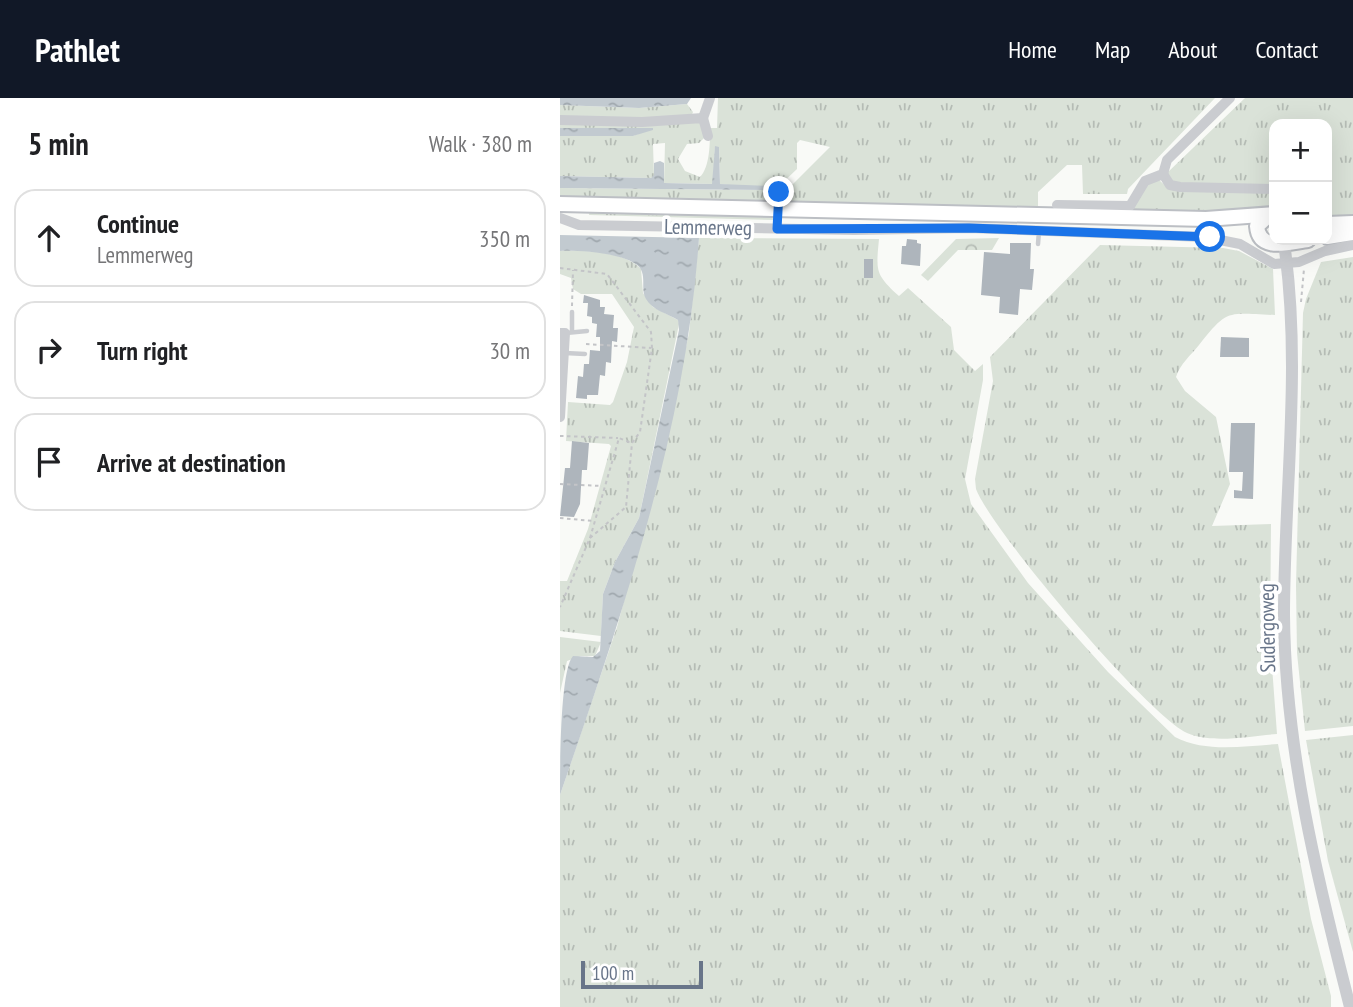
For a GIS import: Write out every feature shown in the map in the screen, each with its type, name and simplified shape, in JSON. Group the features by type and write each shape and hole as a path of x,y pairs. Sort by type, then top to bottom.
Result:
{"main road":[{"name":"Lemmerweg","path":"560,204 1206,219 1269,214"},
{"path":"1257,231 1258,223 1269,216"},
{"name":"Lemmerweg","path":"1206,219 1257,231 1269,242"},
{"path":"1332,224 1353,223"},
{"path":"1332,236 1353,233"}],"street":[{"path":"708,136 703,118 710,98"},
{"path":"1230,98 1167,160 1163,174 1169,183 1177,187 1269,189"},
{"path":"560,120 681,122 703,118"},
{"path":"1062,204 1128,207 1148,179 1163,174"},
{"name":"Lemmerweg","path":"560,218 579,225 777,229 904,227 1215,238 1240,244 1269,263 1287,264 1302,261 1319,252 1353,246"},
{"name":"Sudergoweg","path":"1284,245 1291,317 1284,615 1293,738 1307,827 1350,1007"},
{"path":"560,417 566,332"}],"lane":[{"path":"777,229 780,188"},
{"path":"1038,244 1039,230"},
{"path":"572,312 566,332 587,331"},
{"path":"564,353 585,354"}],"path":[{"path":"1291,317 1305,283 1302,261"},
{"path":"560,268 607,274 651,332 652,348 640,432 632,443 626,507 590,538"},
{"path":"572,312 573,269"},
{"path":"585,354 586,344 652,348"},
{"path":"560,436 619,438 632,443"},
{"path":"560,607 590,538 619,438"},
{"path":"560,484 603,486"},
{"path":"560,518 594,521"}],"green space":[{"path":"718,98 1215,98 1128,189 1127,194 1083,194 1082,165 1067,165 1038,192 1038,210 798,204 781,200 783,188 788,189 830,147 800,140 797,143 797,169 776,189 774,200 766,204 560,199 560,188 769,190 720,184 719,147 715,147 713,184 664,183 665,143 653,144 654,176 651,178 560,176 560,136 633,136 653,128 560,128 560,121 700,122 705,137 699,143 687,144 678,159 685,171 700,177 708,161 710,128 717,128"},
{"path":"1245,98 1353,98 1353,220 1332,221 1332,119 1269,119 1269,186 1181,184 1172,181 1167,173"},
{"path":"687,104 693,112 691,117 560,117 560,105 639,108"},
{"path":"1159,180 1168,188 1269,192 1269,211 1129,212 1146,184"},
{"path":"590,209 774,214 776,217 775,220 589,215"},
{"path":"699,238 879,239 877,258 881,277 885,282 899,296 908,288 951,327 954,350 975,371 983,364 983,380 965,479 971,504 1028,583 1108,672 1175,737 1212,747 1278,744 1311,919 1331,996 1331,1007 560,1007 560,795 617,627 660,467 689,333"},
{"path":"999,238 992,250 958,250 928,281 921,275 956,239"},
{"path":"1100,245 1223,248 1239,251 1273,269 1275,315 1238,314 1224,319 1186,360 1176,377 1185,391 1216,417 1230,484 1212,526 1271,524 1270,639 1277,734 1208,738 1187,733 1167,719 1107,659 1073,620 1010,542 976,489 975,479 993,381 990,357"},
{"path":"560,251 603,253 634,263 641,269 643,293 653,307 678,320 679,324 639,518 615,562 603,594 601,636 560,631 560,581 567,581 588,529 611,446 566,441 568,402 610,405 613,402 627,362 634,327 612,294 581,294 573,289 571,278 560,274"},
{"path":"1353,257 1353,726 1305,731 1297,653 1296,585 1303,313 1321,262"},
{"path":"560,637 601,642 595,656 581,656 567,661 560,693"},
{"path":"1353,735 1353,952 1328,861 1306,740"}],"water":[{"path":"560,98 691,98 687,104 639,108 560,105"},
{"path":"560,128 653,130 633,136 560,136"},
{"path":"715,146 719,147 720,184 769,186 770,190 560,188 560,176 651,178 654,175 654,163 660,161 664,163 664,183 712,184"},
{"path":"560,235 699,238 681,381 666,451 628,590 560,795 565,680 573,656 593,657 600,651 603,594 615,562 639,518 679,330 678,320 656,309 646,299 642,272 638,266 606,254 560,251"}],"building":[{"path":"907,239 917,240 917,243 921,244 920,266 901,264 902,246 906,246"},
{"path":"1010,243 1031,243 1030,269 1034,269 1032,290 1020,289 1018,315 999,313 1000,297 981,295 984,252 1010,254"},
{"path":"864,259 873,259 873,278 864,278"},
{"path":"584,295 600,300 600,307 605,307 604,314 614,315 613,328 618,328 617,342 612,341 611,363 606,362 605,376 600,375 598,395 587,395 587,399 576,398 578,376 583,377 584,364 589,364 590,350 600,351 600,337 596,337 597,324 592,323 592,317 587,316 588,303 583,303"},
{"path":"1221,337 1249,338 1249,357 1220,357"},
{"path":"1231,423 1255,423 1253,499 1234,498 1234,490 1242,491 1243,472 1229,472"},
{"path":"572,441 589,443 587,470 582,470 580,504 574,517 560,516 565,468 570,468"}],"route":[{"path":"779,192 777,229 969,228 1210,237"}]}
